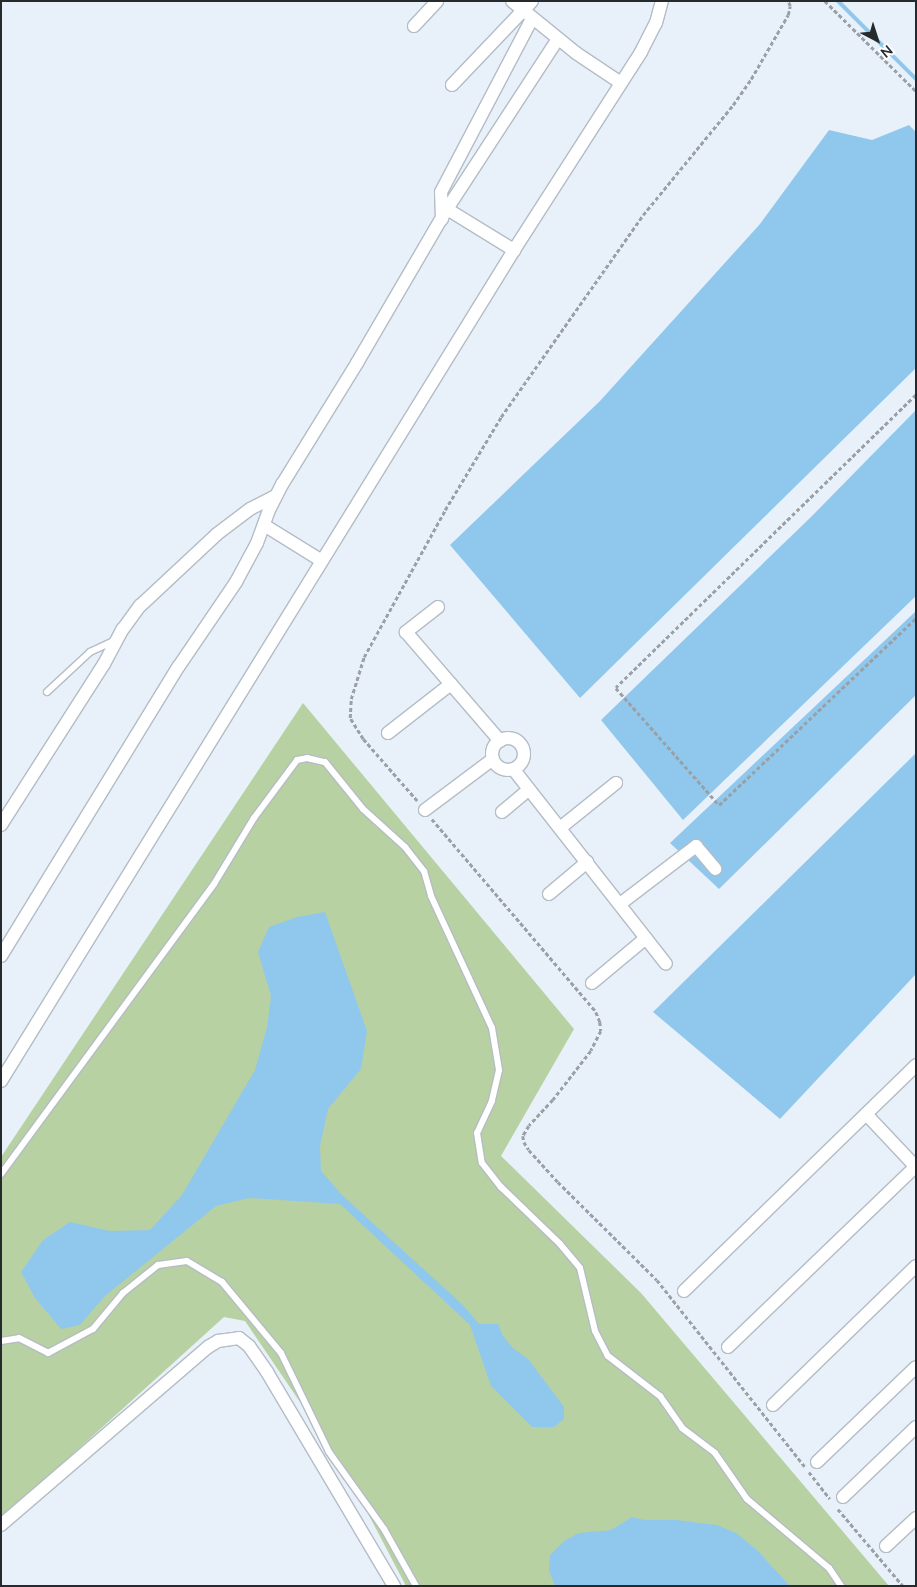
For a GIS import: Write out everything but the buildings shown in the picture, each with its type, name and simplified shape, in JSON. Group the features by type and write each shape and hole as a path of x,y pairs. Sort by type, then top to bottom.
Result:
{"street":[{"path":"414,26 437,1"},
{"path":"512,1 529,10 558,38 621,83"},
{"path":"1,1081 514,250 647,41 656,23 662,1"},
{"path":"452,86 529,10"},
{"path":"445,214 441,192 529,10"},
{"path":"1,956 179,666 236,582 276,496 445,214 558,38"},
{"path":"445,214 514,250"},
{"path":"1,825 140,606 156,588 217,534 250,509 276,496"},
{"path":"264,525 322,561"},
{"path":"438,607 406,632 500,741"},
{"path":"388,733 451,684"},
{"path":"510,738 516,740 525,753 522,763 514,770 509,771 499,768 493,759 493,749 500,741 510,738"},
{"path":"424,810 493,759"},
{"path":"514,770 666,964"},
{"path":"560,828 616,784"},
{"path":"502,812 529,789"},
{"path":"620,904 696,846 715,869"},
{"path":"549,894 587,862"},
{"path":"592,983 646,938"},
{"path":"684,1290 916,1065"},
{"path":"728,1347 916,1167 866,1114"},
{"path":"772,1405 916,1266"},
{"path":"1,1525 208,1347 218,1341 240,1338 267,1372 394,1586"},
{"path":"818,1462 916,1367"},
{"path":"843,1497 916,1427"},
{"path":"886,1546 916,1518"}],"lane":[{"path":"47,692 90,652 117,640"},
{"path":"1,1174 214,884 254,818 297,760 307,758 325,762 363,809 405,847 424,871 431,896 492,1028 499,1070 492,1101 477,1133 482,1163 501,1187 560,1244 580,1268 596,1331 608,1356 660,1396 682,1428 715,1453 747,1499 829,1568 841,1586"},
{"path":"1,1341 19,1338 48,1353 94,1329 124,1293 158,1265 187,1261 222,1282 281,1353 329,1452 384,1529 416,1586"}],"path":[{"path":"788,1 790,6 788,15 752,79 643,215 501,417 445,510 364,657 350,699 350,718 363,739 596,1012 601,1031 592,1051 553,1100 524,1132 524,1142 529,1150 657,1280 857,1533 903,1586"},
{"path":"825,1 916,91"},
{"path":"916,395 616,688 719,805 916,618"}],"green space":[{"path":"303,703 574,1029 501,1156 641,1293 889,1586 406,1586 342,1464 245,1321 224,1317 1,1519 1,1157"}],"water":[{"path":"909,125 916,132 916,368 580,698 450,545 600,401 760,224 829,130 872,140"},
{"path":"916,410 916,596 683,820 601,720 811,517"},
{"path":"916,611 916,695 719,889 670,843"},
{"path":"916,753 916,974 780,1119 653,1012"},
{"path":"325,912 367,1031 361,1069 328,1109 320,1146 321,1171 342,1195 463,1305 479,1324 498,1324 503,1336 513,1348 529,1360 564,1407 564,1419 554,1427 532,1427 491,1386 470,1325 340,1204 249,1198 216,1206 105,1296 80,1325 61,1329 35,1298 21,1272 43,1240 70,1222 110,1231 150,1230 182,1195 255,1070 267,1027 271,996 258,952 269,927 297,917"},
{"path":"632,1517 644,1520 676,1520 717,1525 736,1533 757,1550 790,1586 555,1586 549,1571 550,1555 564,1541 579,1533 611,1530"}],"waterway":[{"path":"838,1 916,79"}]}
